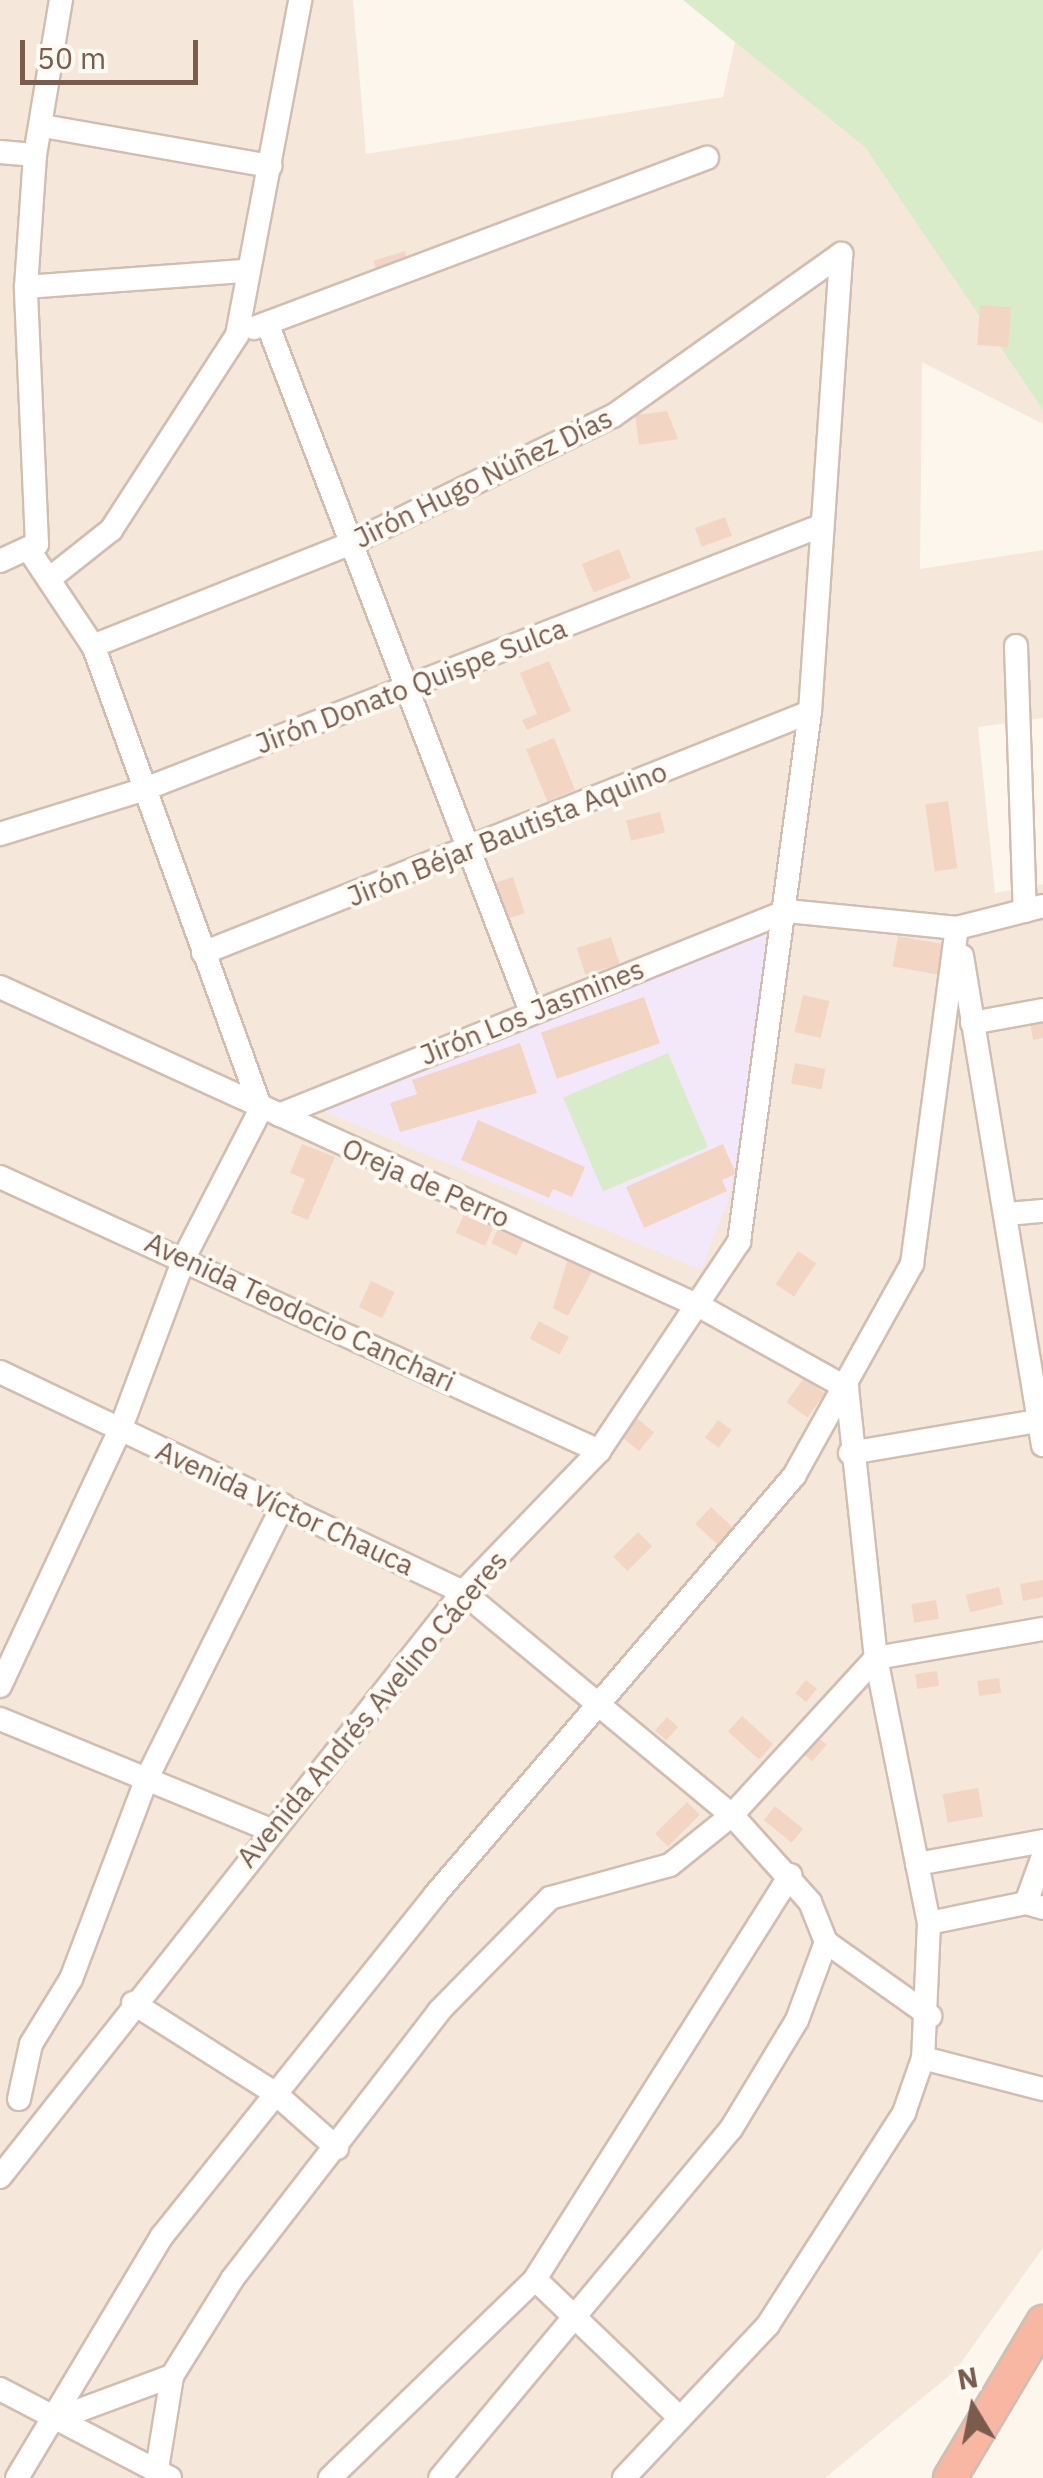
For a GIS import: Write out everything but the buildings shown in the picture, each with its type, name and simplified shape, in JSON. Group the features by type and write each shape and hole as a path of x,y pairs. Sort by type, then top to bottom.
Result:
{"highway":[{"path":"950,2478 1043,2322"}],"street":[{"path":"0,1686 120,1430 185,1256 270,1112 203,953 93,646 31,553 26,286 35,156 62,0"},
{"path":"49,579 112,530 237,334 242,271 271,166 300,0"},
{"path":"43,126 271,166"},
{"path":"0,152 35,156"},
{"path":"237,334 707,158"},
{"name":"Avenida Andrés Avelino Cáceres","path":"0,2177 43,2111 462,1592 599,1451 703,1308 739,1242 787,911 810,712 818,527 841,254"},
{"name":"Jirón Hugo Núñez Días","path":"93,646 349,544 656,392 841,254"},
{"path":"26,286 242,271"},
{"path":"267,323 532,1012"},
{"name":"Jirón Donato Quispe Sulca","path":"0,834 145,789 818,527"},
{"path":"0,561 31,553"},
{"path":"787,911 958,928 1034,909 1016,646"},
{"name":"Jirón Béjar Bautista Aquino","path":"203,953 471,850 810,712"},
{"name":"Jirón Los Jasmines","path":"270,1112 787,911"},
{"path":"958,928 1043,1445"},
{"path":"17,2478 162,2236 276,2093 600,1708 734,1556 847,1388 912,1264 958,928"},
{"name":"Oreja de Perro","path":"0,987 703,1308 847,1388"},
{"path":"972,1023 1043,1010"},
{"name":"Avenida Teodocio Canchari","path":"0,1177 185,1256 599,1451"},
{"path":"1007,1214 1043,1211"},
{"name":"Avenida Víctor Chauca","path":"0,1372 462,1592 732,1815 790,1875 826,1942"},
{"path":"624,2478 768,2325 843,2214 904,2113 923,2058 930,2016 930,1923 876,1658 850,1453 847,1388"},
{"path":"850,1453 1041,1421"},
{"path":"43,2111 10,2094 30,2044 71,1979 147,1778 283,1505"},
{"path":"0,2390 164,2473 172,2376 233,2278 337,2148 439,2010 550,1898 670,1865 732,1815 876,1658 1043,1629"},
{"path":"0,1719 270,1830"},
{"path":"918,1864 1043,1842"},
{"path":"930,1923 1035,1906 1043,1856"},
{"path":"330,2478 534,2279 790,1875"},
{"path":"440,2478 580,2318 731,2129 797,2020 826,1942 930,2016"},
{"path":"132,2003 276,2093 337,2148"},
{"path":"923,2058 1043,2089"},
{"path":"534,2279 580,2318 680,2418"},
{"path":"53,2420 172,2376"}],"shaded area":[{"path":"0,0 353,0 366,154 723,97 735,42 1043,125 1043,424 922,362 920,569 1043,550 1043,718 978,727 995,893 1043,884 1043,2248 955,2371 825,2478 0,2478"},
{"path":"780,928 729,1197 701,1270 309,1105"}],"green space":[{"path":"683,0 1043,0 1043,410 865,147"},
{"path":"668,1053 708,1147 603,1191 563,1098"}]}
